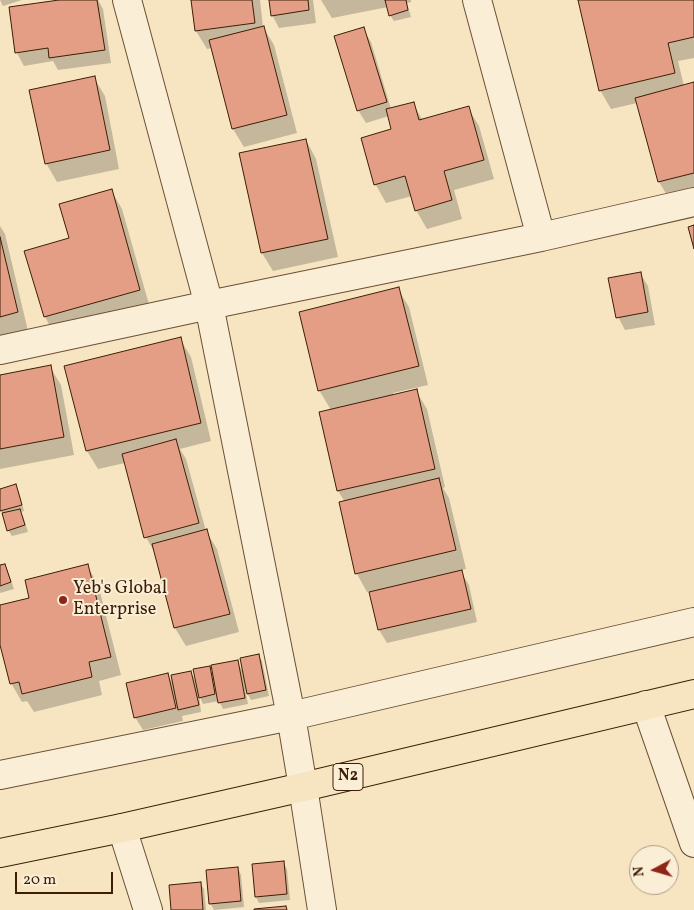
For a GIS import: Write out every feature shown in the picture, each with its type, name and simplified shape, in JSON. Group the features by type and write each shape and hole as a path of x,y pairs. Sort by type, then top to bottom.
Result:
{"highway":[{"name":"N2","path":"0,853 122,828 303,787 694,694"}],"street":[{"path":"128,0 209,305 291,716 322,910"},
{"path":"477,0 540,237"},
{"path":"0,350 540,237 694,202"},
{"path":"0,775 291,716 694,622"},
{"path":"646,705 694,843"},
{"path":"122,828 148,910"}],"building":[{"path":"59,0 97,0 105,50 49,58 48,48 15,53 9,7"},
{"path":"191,0 252,0 255,23 195,31"},
{"path":"269,0 308,0 309,10 271,16"},
{"path":"385,0 406,0 408,10 389,16"},
{"path":"578,0 694,0 694,37 668,43 675,73 599,91"},
{"path":"264,26 287,115 232,129 209,40"},
{"path":"364,27 387,102 357,111 334,36"},
{"path":"95,76 110,150 45,164 29,90"},
{"path":"694,82 694,173 658,182 635,98"},
{"path":"414,102 419,120 469,106 484,160 444,171 452,200 415,211 405,176 374,185 361,138 391,129 386,109"},
{"path":"306,139 328,239 261,253 239,153"},
{"path":"112,189 140,290 44,317 24,251 69,238 59,204"},
{"path":"694,225 694,249 688,227"},
{"path":"0,237 18,312 0,317"},
{"path":"641,272 648,312 616,318 608,278"},
{"path":"399,287 419,366 318,391 299,312"},
{"path":"181,337 201,423 86,451 64,366"},
{"path":"51,365 64,437 0,449 0,375"},
{"path":"417,389 435,469 337,491 319,412"},
{"path":"176,439 199,523 144,538 122,454"},
{"path":"439,478 456,550 355,574 339,502"},
{"path":"16,484 22,505 0,511 0,489"},
{"path":"20,509 25,525 7,531 2,513"},
{"path":"207,529 230,614 174,628 152,544"},
{"path":"5,564 11,582 0,586 0,565"},
{"path":"88,564 111,657 89,662 92,677 22,694 19,682 10,684 0,645 0,605 29,598 25,580"},
{"path":"462,570 471,609 378,630 369,592"},
{"path":"259,654 266,690 247,694 240,658"},
{"path":"238,660 245,698 218,703 211,665"},
{"path":"210,666 215,694 199,698 193,669"},
{"path":"191,671 199,705 178,710 171,675"},
{"path":"168,673 176,708 134,718 126,683"},
{"path":"284,861 287,894 255,897 252,864"},
{"path":"238,867 241,901 209,904 206,870"},
{"path":"201,882 203,910 171,910 169,885"},
{"path":"286,906 287,910 254,910 254,909"}],"place":[{"name":"Yeb's Global Enterprise","path":"63,600"}]}
